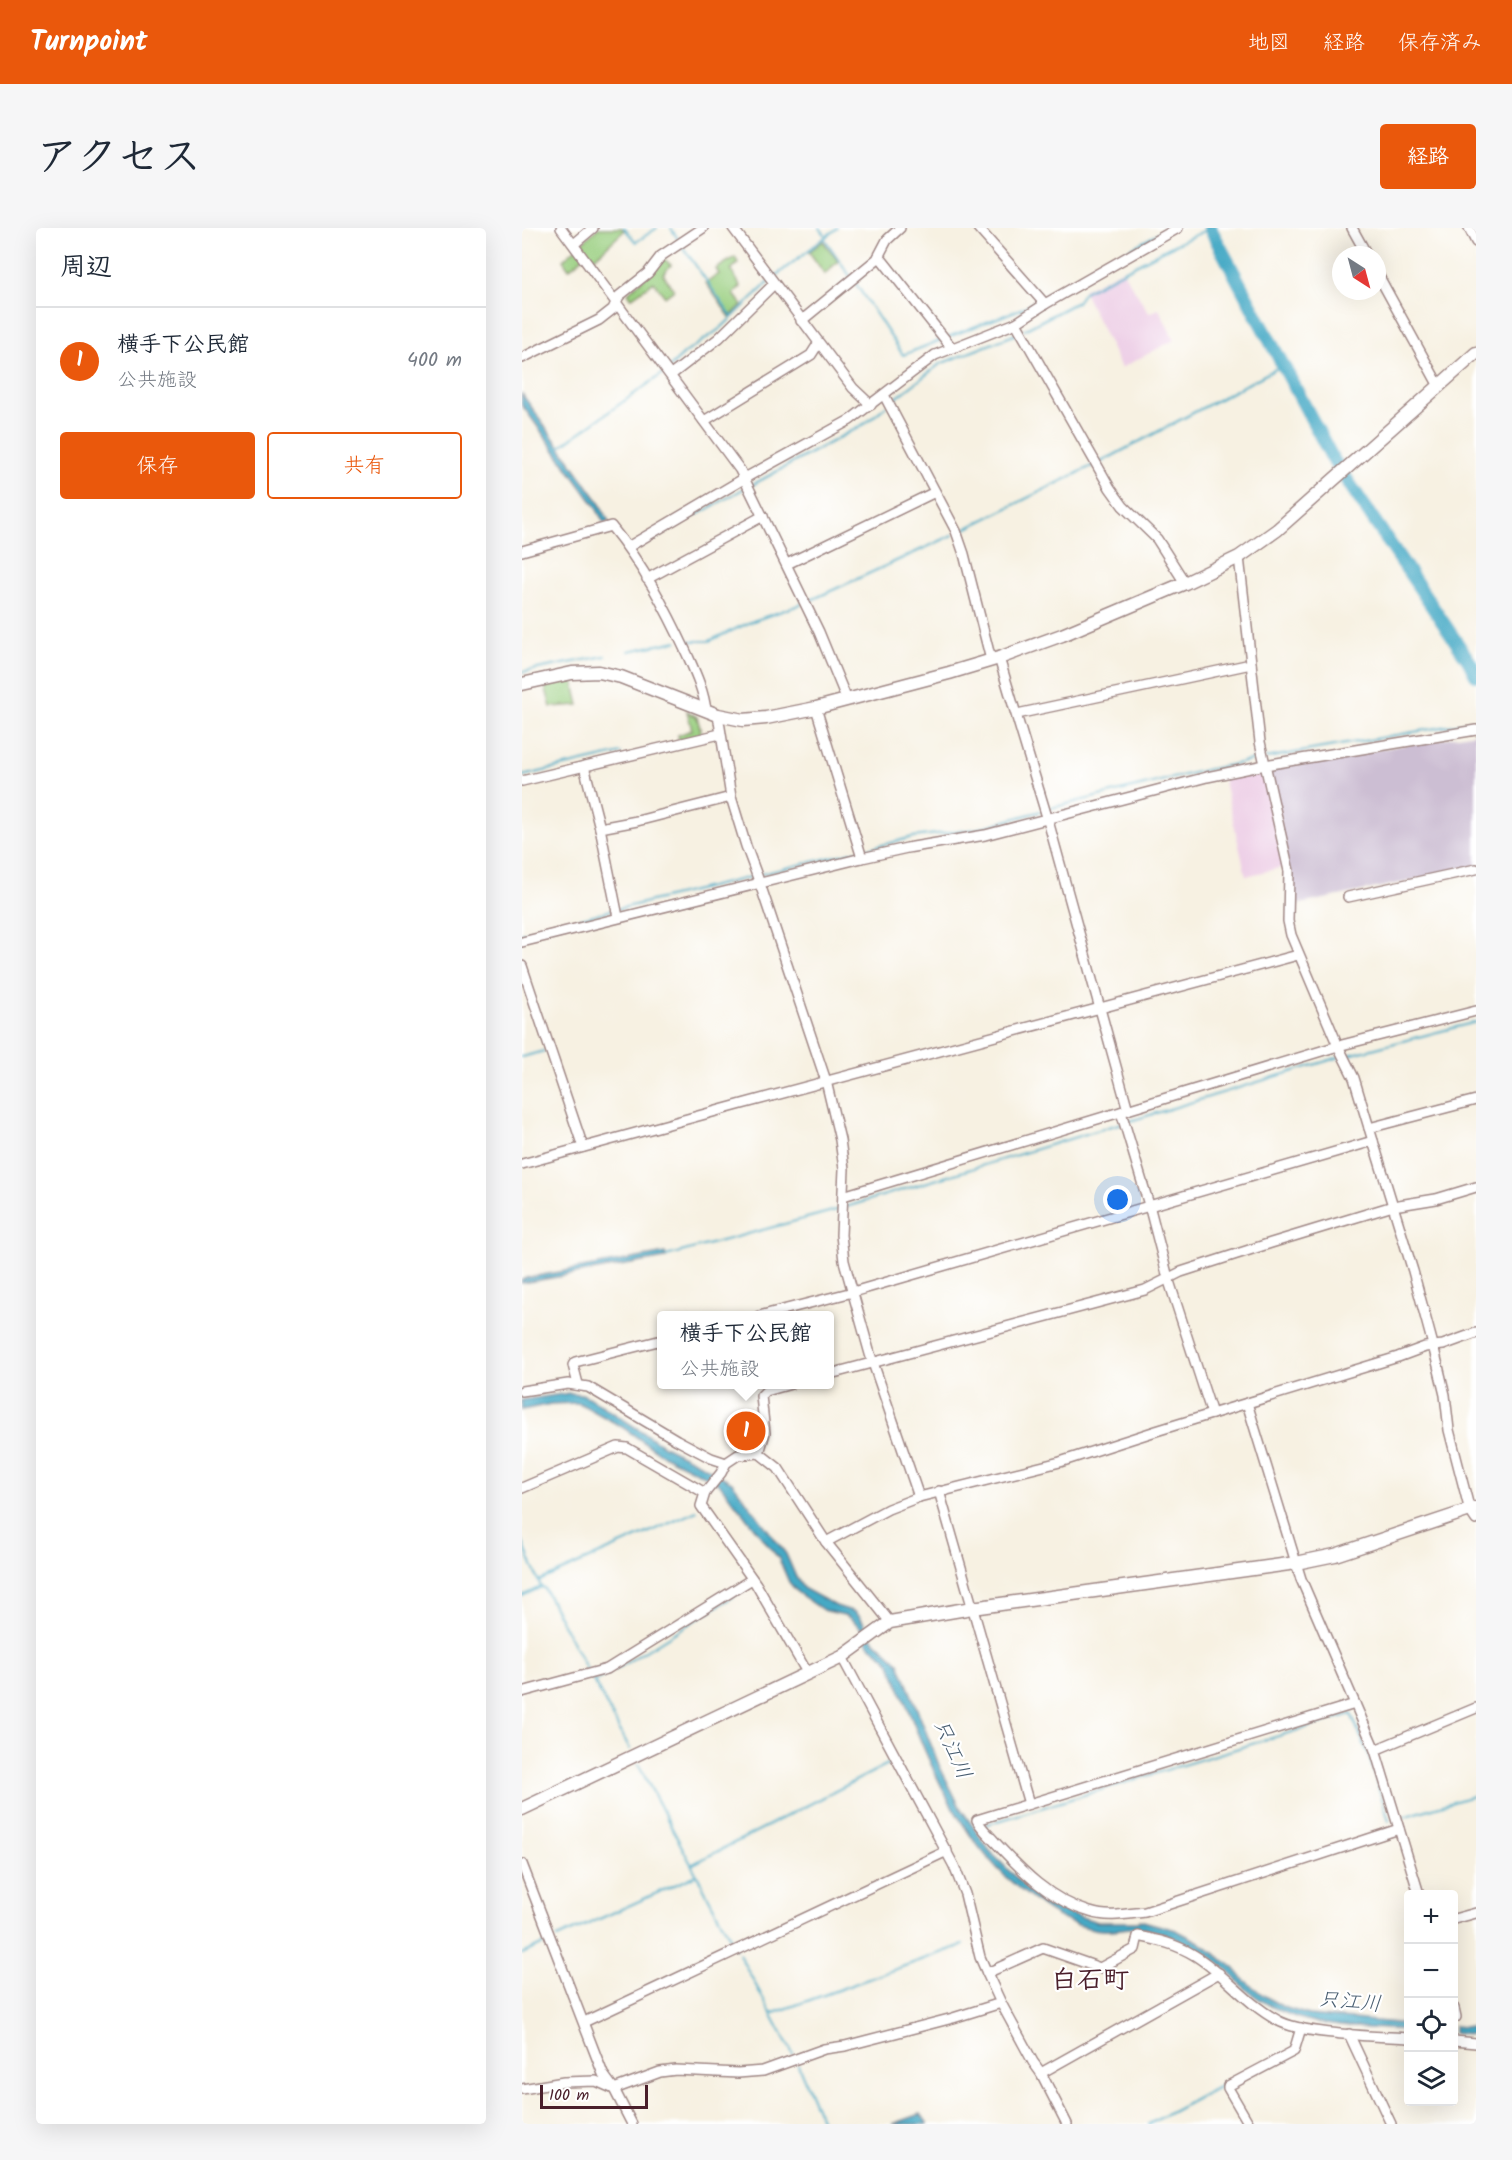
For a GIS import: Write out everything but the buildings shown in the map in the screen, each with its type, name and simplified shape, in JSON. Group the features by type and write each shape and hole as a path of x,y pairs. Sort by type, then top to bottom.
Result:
{"street":[{"path":"561,228 671,375 748,484 819,632 847,700"},
{"path":"574,244 593,228"},
{"path":"522,358 599,320 613,309 624,291 648,273 661,256 703,228"},
{"path":"734,228 818,344 853,388 871,405"},
{"path":"801,321 879,256 887,240 900,228"},
{"path":"978,228 1045,304"},
{"path":"628,547 748,484 871,405 887,401 921,364 935,355 1019,329 1045,304 1178,228"},
{"path":"1352,228 1362,246"},
{"path":"1469,228 1476,242"},
{"path":"879,256 952,348"},
{"path":"671,375 719,338 774,284"},
{"path":"1386,289 1439,386"},
{"path":"1019,329 1110,489 1123,506 1157,539 1185,583"},
{"path":"704,421 810,355 818,344"},
{"path":"522,684 572,673 599,672 621,677 712,713 743,720 816,708 995,659 1062,635 1185,583 1239,557 1277,530 1476,353"},
{"path":"887,401 956,531 995,659 1017,714 1100,1009 1125,1117 1168,1278 1212,1413"},
{"path":"787,564 935,492"},
{"path":"647,579 763,516"},
{"path":"522,551 611,526 628,547 670,618 697,676 720,734 731,797 826,1081 840,1140 844,1169 841,1234 844,1261 873,1362 919,1497"},
{"path":"522,1809 842,1657 890,1622 972,1608 1296,1563 1335,1555 1474,1513 1449,1430 1445,1395 1433,1345 1370,1128 1354,1078 1298,956 1288,921 1289,871 1262,755 1239,557"},
{"path":"1017,714 1251,664"},
{"path":"816,708 862,858"},
{"path":"522,942 617,912 758,877 985,835 1047,817 1264,765 1476,730"},
{"path":"522,781 720,734"},
{"path":"584,766 600,828 617,912"},
{"path":"600,828 731,797"},
{"path":"1348,897 1476,869"},
{"path":"522,1164 1298,956"},
{"path":"522,966 583,1147"},
{"path":"843,1198 1125,1117 1476,1011"},
{"path":"1370,1128 1476,1100"},
{"path":"779,1311 853,1292 1373,1141"},
{"path":"834,1373 1145,1290 1168,1278 1260,1246 1393,1206 1436,1199 1476,1187"},
{"path":"826,1542 888,1509 919,1497 1060,1462 1476,1333"},
{"path":"578,1384 573,1365 575,1362 657,1341"},
{"path":"522,1391 578,1384 601,1393 677,1440 711,1458 726,1463"},
{"path":"759,1453 765,1433 761,1396 766,1391 773,1389"},
{"path":"1247,1403 1296,1563 1375,1750 1418,1890"},
{"path":"522,1488 618,1447 627,1448 708,1490"},
{"path":"808,1674 752,1579 701,1506 708,1490 722,1473 726,1463 738,1455 759,1453 778,1468 826,1542 890,1622"},
{"path":"939,1491 1029,1804"},
{"path":"522,1692 607,1669 752,1579"},
{"path":"842,1657 947,1851 965,1894 980,1957 987,1973 1067,2124"},
{"path":"1355,1704 977,1820 1023,1873 1075,1906 1107,1916 1145,1912 1399,1829"},
{"path":"1375,1750 1476,1708"},
{"path":"584,2022 947,1851"},
{"path":"522,1864 603,2074 614,2089 632,2124"},
{"path":"1458,1919 1476,1913"},
{"path":"987,1973 1043,1948 1100,1968 1135,1949 1138,1936 1167,1942 1194,1954 1254,2005 1279,2022 1301,2028 1404,2038"},
{"path":"1041,2073 1219,1973"},
{"path":"522,2089 564,2082 596,2081 614,2089 660,2072 676,2070 738,2073 763,2071 824,2049 910,2030 1001,2003"},
{"path":"1249,2124 1228,2085 1294,2050 1301,2028"},
{"path":"1349,2034 1392,2124"},
{"path":"1458,2041 1476,2043"}],"shaded area":[{"path":"1122,270 1149,313 1159,309 1174,340 1121,368 1083,290"},
{"path":"1476,733 1476,867 1291,906 1269,768"},
{"path":"1262,768 1284,867 1246,876 1223,777"}],"green space":[{"path":"598,228 622,228 624,231 590,262 586,255 569,269 563,260"},
{"path":"823,241 838,261 825,274 809,252"},
{"path":"735,257 738,263 731,270 741,287 734,294 742,305 730,317 706,283 719,274 716,269"},
{"path":"664,259 671,265 663,274 674,290 665,297 654,282 631,298 628,293"},
{"path":"573,679 579,705 551,707 545,686"},
{"path":"687,711 697,717 702,735 679,741 678,735 692,730"}],"water":[{"path":"522,394 599,502 609,522 604,523 595,506 522,405"},
{"path":"665,1253 666,1258 522,1283 522,1280 526,1278"},
{"path":"569,1393 582,1394 664,1446 732,1482 786,1554 803,1588 836,1606 855,1612 874,1640 899,1663 939,1765 961,1809 990,1851 1020,1882 1068,1913 1098,1922 1138,1922 1139,1920 1176,1930 1199,1942 1234,1968 1243,1979 1263,1995 1283,2007 1309,2015 1404,2024 1404,2030 1346,2027 1308,2021 1289,2015 1252,1994 1217,1962 1176,1938 1143,1929 1087,1928 1061,1918 1039,1904 1004,1875 961,1822 929,1761 890,1664 885,1657 868,1644 860,1627 850,1618 823,1610 798,1593 789,1582 779,1559 719,1483 661,1454 622,1427 579,1403 551,1404 522,1410 522,1400"},
{"path":"1458,2026 1476,2028 1476,2034 1458,2033"},
{"path":"921,2114 928,2124 893,2124"}],"waterway":[{"path":"624,228 636,242 657,228"},
{"path":"671,228 678,239"},
{"path":"820,228 826,236"},
{"path":"773,278 837,228"},
{"path":"1045,296 1168,228"},
{"path":"1024,330 1077,302 1084,292 1210,228"},
{"path":"1210,228 1334,461 1469,661 1476,675"},
{"path":"824,238 850,276"},
{"path":"682,246 732,317"},
{"path":"854,281 903,355 941,340"},
{"path":"669,368 685,353 721,328 769,282"},
{"path":"948,337 1036,301"},
{"path":"891,402 940,364 1019,333"},
{"path":"1101,462 1283,365"},
{"path":"558,448 665,372"},
{"path":"752,485 866,423 886,406"},
{"path":"961,531 1092,466"},
{"path":"637,548 747,487"},
{"path":"809,601 953,535"},
{"path":"686,641 709,641 753,621 802,604"},
{"path":"629,651 677,641"},
{"path":"522,672 605,656"},
{"path":"1266,758 1476,721"},
{"path":"522,776 621,753"},
{"path":"1047,809 1205,770 1260,759"},
{"path":"863,850 913,837 976,829 1041,811"},
{"path":"761,874 857,851"},
{"path":"618,909 755,876"},
{"path":"522,934 612,910"},
{"path":"1345,1056 1476,1022"},
{"path":"522,1057 544,1051"},
{"path":"1127,1122 1340,1057"},
{"path":"846,1207 1122,1123"},
{"path":"666,1256 840,1209"},
{"path":"539,1581 697,1511"},
{"path":"522,1541 541,1587"},
{"path":"615,1670 750,1586"},
{"path":"522,1596 541,1587 544,1588 587,1670"},
{"path":"594,1682 610,1673"},
{"path":"592,1678 630,1749"},
{"path":"985,1825 1351,1714 1367,1751 1389,1821"},
{"path":"693,1864 890,1763"},
{"path":"638,1764 736,1949"},
{"path":"1403,1817 1476,1795"},
{"path":"557,1938 697,1875"},
{"path":"522,1954 546,1943"},
{"path":"771,2014 963,1945"},
{"path":"739,1954 793,2054"},
{"path":"798,2065 823,2124"},
{"path":"1149,2124 1226,2083"}],"place":[{"name":"横手下公民館","path":"746,1431"}],"district":[{"name":"白石町","path":"1090,1979"}],"water label":[{"name":"只江川","path":"953,1749"},
{"name":"只江川","path":"1350,2001"}]}
